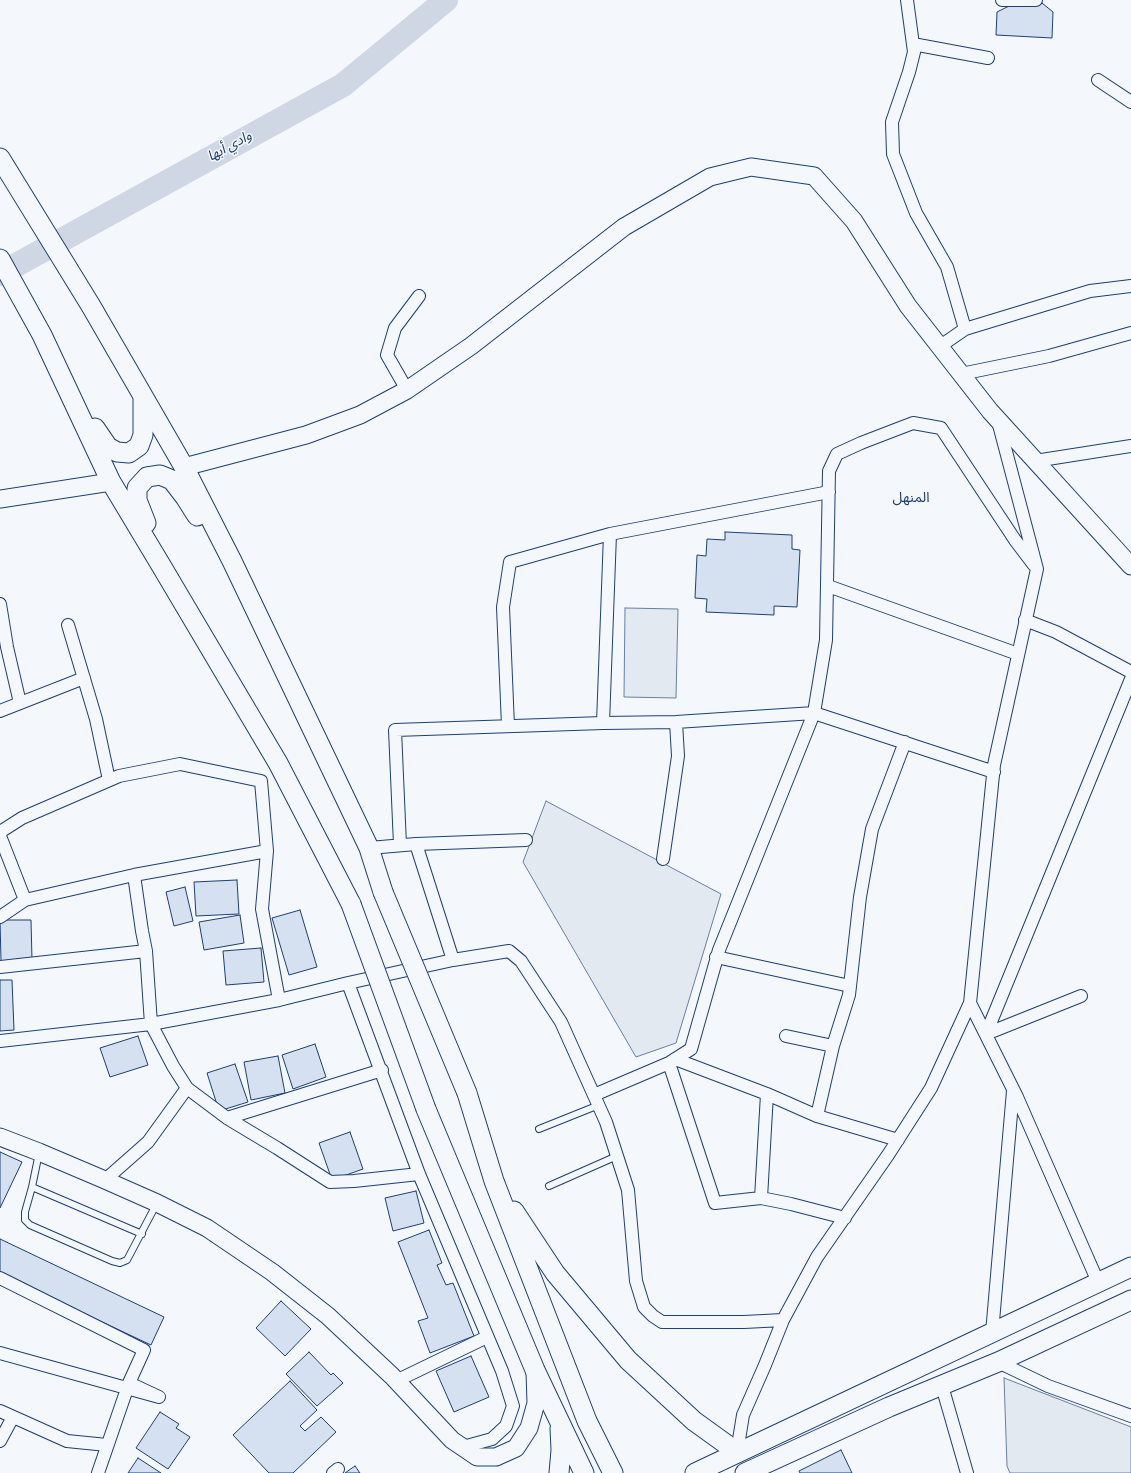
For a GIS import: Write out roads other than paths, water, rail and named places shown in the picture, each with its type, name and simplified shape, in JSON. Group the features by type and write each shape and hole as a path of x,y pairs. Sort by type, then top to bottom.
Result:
{"main road":[{"path":"0,158 91,306 184,467 232,561 369,848 383,892 467,1092 494,1180 587,1421 613,1473"},
{"path":"0,259 42,335 111,482 278,763 351,904 426,1109 535,1370 584,1473"},
{"path":"65,384 108,447 117,452 129,453 139,446 143,435 142,396"},
{"path":"162,567 137,500 138,488 142,482 147,477 160,475 172,480 185,497 205,529 232,561"},
{"path":"494,1180 556,1273 628,1360 694,1421 737,1452"},
{"path":"695,1473 1131,1266"},
{"path":"745,1473 889,1407 998,1362 1131,1300"},
{"path":"559,1473 561,1450 560,1423"},
{"path":"764,1473 780,1457"}],"street":[{"path":"907,0 914,52 909,72 892,122 893,154 916,213 947,267 965,329"},
{"path":"1002,0 1036,0"},
{"path":"913,44 988,58"},
{"path":"1098,80 1131,102"},
{"path":"184,467 306,435 360,414 406,390 471,346 624,227 710,177 751,167 814,176 854,221 908,306 998,420 1131,566"},
{"path":"939,347 965,329 1090,291 1131,286"},
{"path":"406,390 387,355 395,328 419,296"},
{"path":"961,374 1049,356 1131,333"},
{"path":"737,1452 743,1415 783,1320 817,1257 898,1140 931,1088 970,1003 994,772 1037,569 998,420"},
{"path":"596,1100 691,1050 716,957 814,713 826,640 829,472 837,454 913,423 941,428 1015,540 1037,569"},
{"path":"1035,461 1131,446"},
{"path":"0,499 111,482"},
{"path":"508,726 502,607 510,562 610,534 829,492"},
{"path":"602,723 610,534"},
{"path":"828,586 1018,654"},
{"path":"0,608 20,703"},
{"path":"1025,620 1056,632 1131,672"},
{"path":"68,625 96,719 109,780"},
{"path":"0,711 84,678"},
{"path":"986,1034 1131,679"},
{"path":"400,845 395,730 676,722 814,713 994,772"},
{"path":"663,860 678,756 676,722"},
{"path":"817,1116 834,1046 849,995 860,897 872,829 905,742"},
{"path":"0,832 22,818 109,780 120,776 180,764 261,781 267,851 262,909 279,1000"},
{"path":"0,836 24,900"},
{"path":"369,848 416,844 526,840"},
{"path":"416,844 453,960"},
{"path":"0,917 24,900 134,875 267,851"},
{"path":"134,875 146,951 151,1024 173,1066 187,1088 227,1118 330,1182 419,1174"},
{"path":"0,968 146,951"},
{"path":"0,1041 151,1024 279,1000 453,960 509,951 521,962 561,1022 606,1122 628,1190 636,1281 644,1307 652,1316 662,1322 744,1322 783,1320"},
{"path":"716,957 850,986"},
{"path":"348,983 382,1070 419,1174 502,1371 513,1406 506,1426 492,1440 463,1448"},
{"path":"986,1034 1081,996"},
{"path":"970,1003 1014,1090 1098,1282"},
{"path":"786,1036 834,1046"},
{"path":"672,1061 766,1094 817,1116 898,1140"},
{"path":"672,1061 716,1203 761,1198 845,1218"},
{"path":"227,1118 382,1070"},
{"path":"105,1180 148,1142 187,1088"},
{"path":"992,1333 1014,1090"},
{"path":"761,1198 766,1094"},
{"path":"0,1137 105,1180 157,1203 207,1228 272,1272 328,1316 396,1380 452,1440 477,1457 496,1457 516,1448 529,1428 536,1403 535,1370"},
{"path":"0,1278 144,1350 129,1382 98,1473"},
{"path":"396,1380 488,1337"},
{"path":"0,1352 159,1397 129,1382"},
{"path":"998,1362 1048,1386 1131,1416"},
{"path":"942,1386 967,1473"},
{"path":"0,1411 67,1441 107,1445"},
{"path":"0,1441 13,1417"}],"lane":[{"path":"538,1129 596,1100"},
{"path":"39,1152 25,1212 25,1220 30,1225 112,1261 120,1263 127,1260 157,1203"},
{"path":"549,1186 617,1156"},
{"path":"32,1187 142,1234"}],"waterway":[{"name":"وادي أبها","path":"0,274 343,85 446,0"}],"district":[{"name":"المنهل","path":"911,499"}]}
